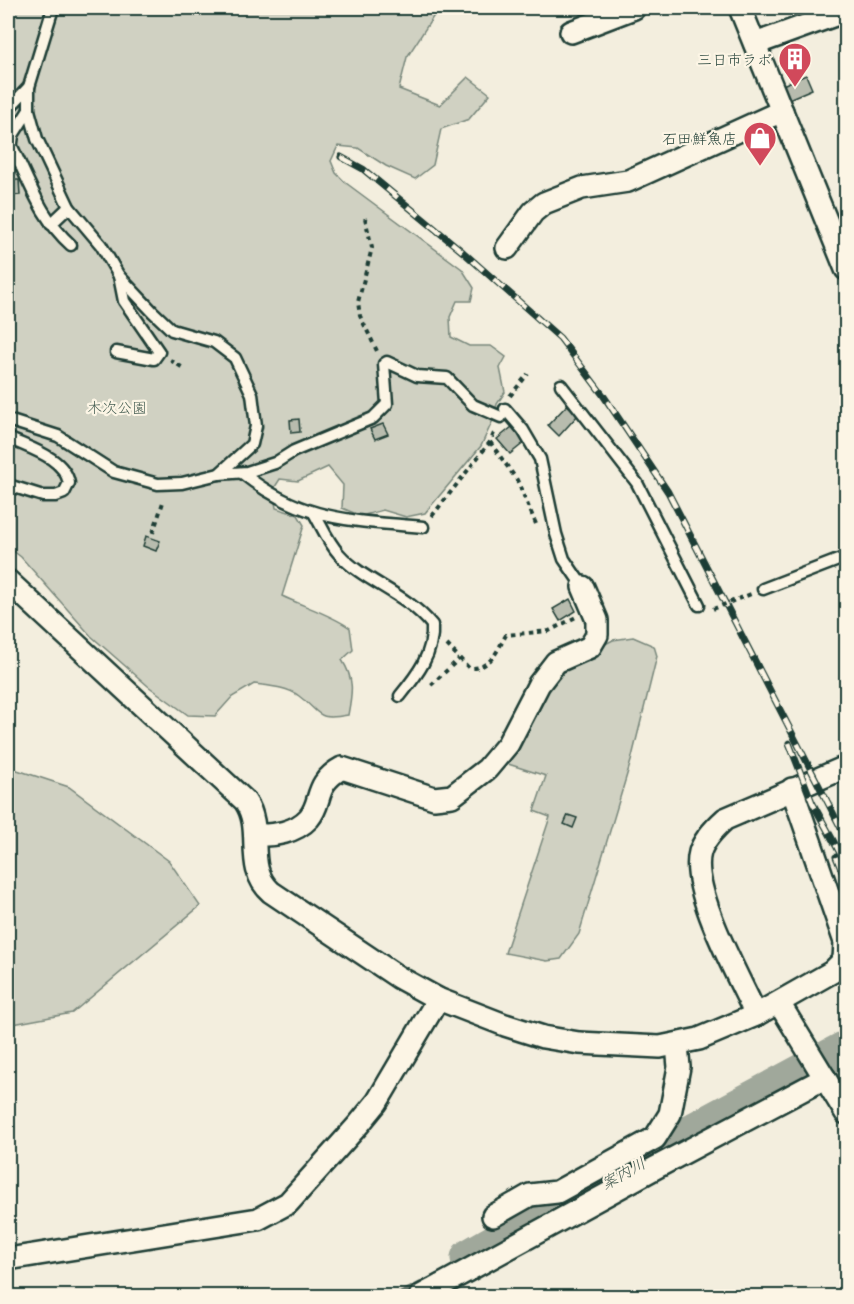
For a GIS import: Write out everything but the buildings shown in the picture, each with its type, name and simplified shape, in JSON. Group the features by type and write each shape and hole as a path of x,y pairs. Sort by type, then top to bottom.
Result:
{"street":[{"path":"571,32 634,8"},
{"path":"740,8 846,269"},
{"path":"755,44 846,11"},
{"path":"507,248 533,212 544,203 582,188 628,181 782,111"},
{"path":"8,581 245,801 251,810 256,834 255,867 263,885 298,912 398,977 438,999 543,1037 611,1046 677,1045 756,1015 832,972 844,960 846,942 792,789"},
{"path":"256,834 269,836 286,832 309,818 320,788 332,773 342,768 434,798 452,796 487,769 508,744 539,684 556,662 590,647 597,635 597,620 584,587"},
{"path":"756,1015 701,888 700,854 712,832 725,819 846,767"},
{"path":"9,1262 52,1250 258,1220 275,1212 300,1192 377,1102 438,999"},
{"path":"779,1004 846,1113"},
{"path":"421,1296 650,1157 670,1114 679,1067 677,1045"},
{"path":"493,1216 530,1195 557,1192 650,1157 824,1077"}],"lane":[{"path":"53,8 29,87 29,110 40,146 69,207 101,245 119,276 172,330 214,342 235,358 252,394 256,426 252,444 219,474"},
{"path":"8,110 29,87"},
{"path":"9,165 13,135 29,110"},
{"path":"11,145 43,215 71,245"},
{"path":"51,224 62,211 69,207"},
{"path":"116,352 154,359 159,352 124,301 119,276"},
{"path":"8,420 58,436 114,472 148,482 169,484 219,474 242,473 275,463 294,451 381,413 389,397 384,364 387,362 417,376 447,378 473,405 503,413 523,430 540,459 564,560 584,587"},
{"path":"561,385 637,483 699,605"},
{"path":"8,438 51,459 63,469 69,483 64,493 50,497 8,485"},
{"path":"242,473 268,493 314,513 368,522 423,527"},
{"path":"314,513 340,555 403,597 432,625 430,647 424,665 400,696"},
{"path":"763,590 846,557"}],"path":[{"path":"365,218 372,248 358,302 360,316 370,340 384,364"},
{"path":"423,527 490,442 510,396 528,374"},
{"path":"490,442 517,480 538,528"},
{"path":"153,533 169,484"},
{"path":"713,609 738,599"},
{"path":"432,625 459,659 469,668 477,669 484,666 495,655 506,635 549,631 592,608"}],"green space":[{"name":"木次公園","path":"8,8 433,8 435,14 407,57 399,89 440,105 468,77 490,94 469,119 441,129 433,165 415,179 386,166 358,148 338,146 331,161 336,173 346,183 462,269 474,288 471,301 457,301 450,317 451,337 469,346 491,346 506,357 500,368 505,392 497,404 493,420 481,446 425,513 406,517 383,510 361,516 342,508 343,485 328,467 298,481 280,479 273,490 276,508 298,515 304,525 282,596 350,628 353,650 342,660 351,680 348,715 324,716 294,693 278,687 254,684 232,697 215,716 188,715 148,686 91,636 21,557 8,547"},
{"path":"633,637 654,646 657,656 631,761 579,934 561,959 547,961 505,953 550,817 534,811 546,776 505,763 559,668 613,640"},
{"path":"8,767 69,787 169,861 200,906 72,1013 13,1024 8,1023"}],"waterway":[{"name":"案内川","path":"470,1258 625,1169 846,1050"},
{"name":"案内川","path":"399,1296 420,1285"}],"railway":[{"path":"341,157 363,169 463,252 560,338 603,395 668,492 846,838"},
{"path":"789,743 812,802 846,864"},
{"path":"836,857 846,881"}],"place":[{"name":"三日市ラボ","path":"795,88"},
{"name":"石田鮮魚店","path":"760,167"}]}
